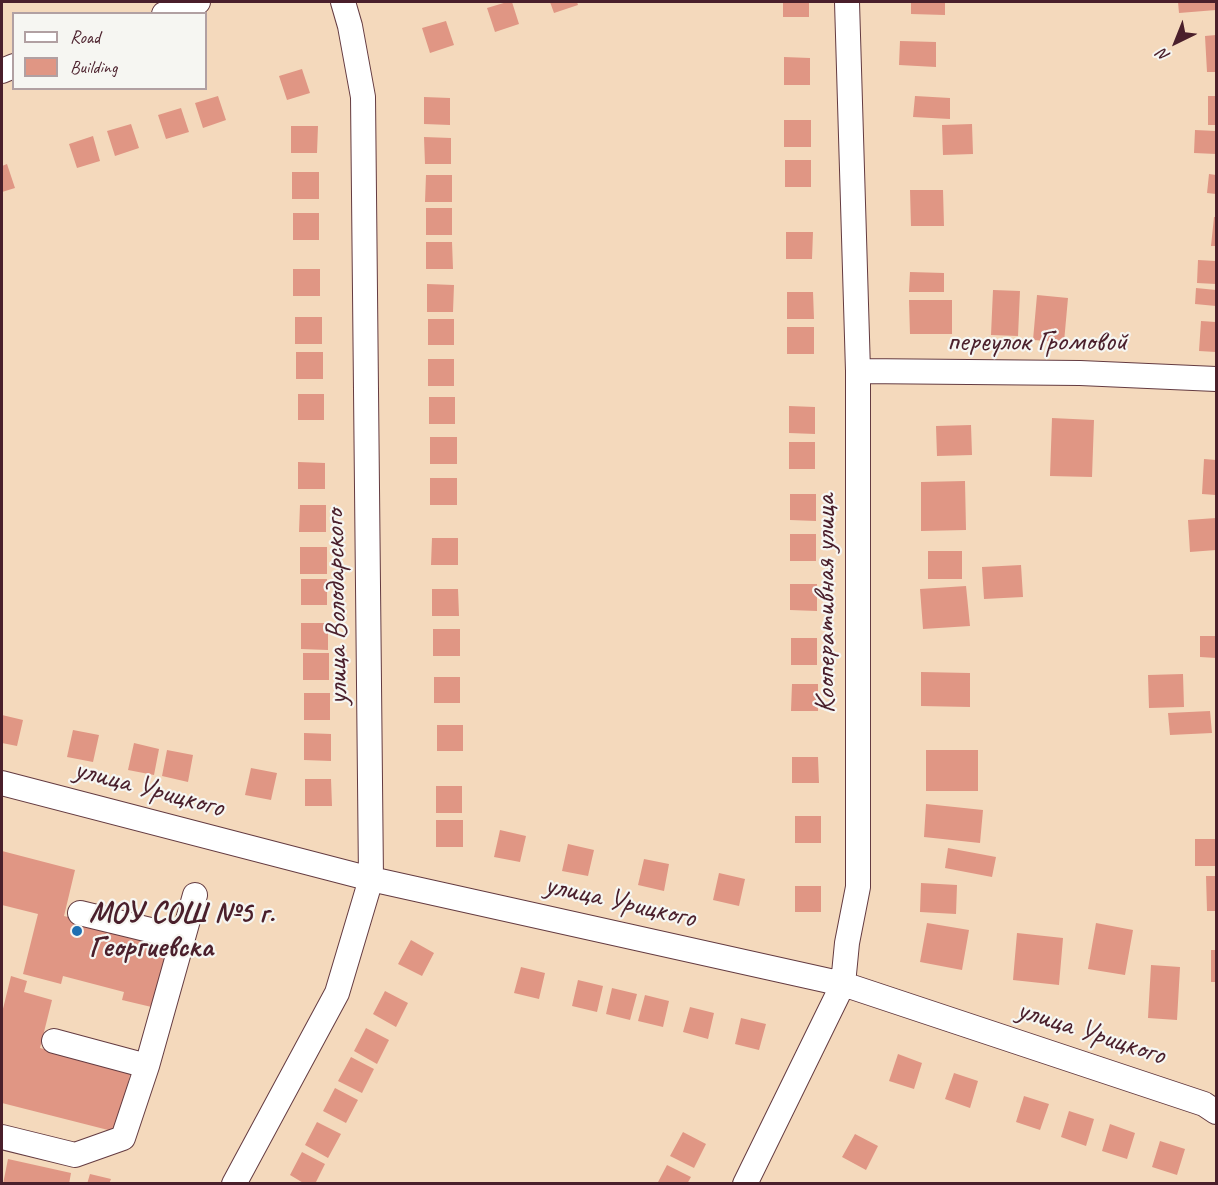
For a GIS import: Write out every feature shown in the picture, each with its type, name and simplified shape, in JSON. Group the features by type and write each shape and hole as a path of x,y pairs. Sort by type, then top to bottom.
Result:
{"street":[{"path":"170,12 198,2"},
{"name":"улица Володарского","path":"234,1184 337,993 371,879 363,97 350,26 343,2"},
{"name":"Кооперативная улица","path":"745,1184 843,984 847,943 858,887 858,371 847,2"},
{"name":"переулок Громовой","path":"858,371 1113,374 1216,379"},
{"name":"улица Урицкого","path":"2,783 371,879 843,984 1204,1104 1216,1112"},
{"path":"2,1137 75,1155 123,1138 147,1066 195,895"},
{"path":"80,913 183,938"},
{"path":"54,1041 147,1066"}],"building":[{"path":"512,2 519,24 495,32 487,8"},
{"path":"550,2 577,2 578,5 554,13"},
{"path":"783,2 809,2 809,17 783,17"},
{"path":"911,2 945,2 945,15 911,14"},
{"path":"1178,2 1216,2 1216,10 1179,13"},
{"path":"446,21 454,45 430,53 422,28"},
{"path":"1216,35 1216,72 1207,72 1205,36"},
{"path":"900,41 936,42 936,67 899,65"},
{"path":"784,57 810,58 810,85 784,85"},
{"path":"302,69 310,93 287,100 279,76"},
{"path":"218,96 226,120 203,128 195,103"},
{"path":"915,96 950,98 950,119 913,117"},
{"path":"1208,96 1216,96 1216,125 1208,125"},
{"path":"424,97 450,98 450,125 424,124"},
{"path":"181,108 189,132 166,139 158,115"},
{"path":"784,120 811,120 811,147 784,147"},
{"path":"131,124 139,148 115,156 107,131"},
{"path":"972,124 973,154 943,155 942,125"},
{"path":"291,126 318,126 317,153 291,153"},
{"path":"1195,130 1216,131 1216,154 1194,153"},
{"path":"93,136 100,161 77,168 69,144"},
{"path":"424,137 451,138 451,164 425,164"},
{"path":"785,160 811,160 811,187 785,187"},
{"path":"7,164 15,188 2,192 2,166"},
{"path":"292,172 319,172 319,199 292,199"},
{"path":"1209,174 1216,175 1216,194 1207,193"},
{"path":"426,175 452,175 452,202 425,202"},
{"path":"910,190 943,190 944,226 911,226"},
{"path":"426,208 452,208 452,235 426,235"},
{"path":"293,213 319,213 319,240 293,240"},
{"path":"1214,217 1216,217 1216,246 1211,246"},
{"path":"786,232 813,232 812,259 786,259"},
{"path":"426,242 452,242 453,269 426,269"},
{"path":"1198,260 1216,261 1216,284 1197,283"},
{"path":"293,269 320,269 320,296 293,296"},
{"path":"910,272 944,273 944,292 909,292"},
{"path":"427,284 454,285 453,312 427,312"},
{"path":"1196,288 1216,290 1216,306 1195,304"},
{"path":"993,290 1020,291 1018,336 991,335"},
{"path":"787,292 813,292 814,319 787,319"},
{"path":"1037,295 1068,298 1064,342 1033,340"},
{"path":"909,300 952,300 952,334 910,334"},
{"path":"295,317 322,317 322,344 295,344"},
{"path":"428,319 454,319 454,345 428,345"},
{"path":"1201,321 1216,322 1216,352 1199,351"},
{"path":"787,327 814,327 814,354 787,354"},
{"path":"296,352 323,352 323,379 296,379"},
{"path":"428,359 454,359 454,386 428,386"},
{"path":"298,394 324,394 324,420 298,420"},
{"path":"429,397 455,397 455,424 429,424"},
{"path":"789,406 815,407 815,434 789,433"},
{"path":"1052,418 1094,420 1092,477 1050,476"},
{"path":"971,425 972,455 937,456 936,426"},
{"path":"430,437 457,437 457,464 430,464"},
{"path":"789,442 815,442 815,469 789,469"},
{"path":"1204,459 1216,460 1216,495 1202,494"},
{"path":"298,462 325,463 325,489 298,489"},
{"path":"430,478 457,478 457,505 430,505"},
{"path":"965,481 966,530 921,531 921,482"},
{"path":"790,494 816,494 816,521 790,520"},
{"path":"300,505 326,505 326,532 299,532"},
{"path":"1216,518 1216,550 1190,552 1188,520"},
{"path":"790,534 816,534 816,561 790,561"},
{"path":"432,538 458,538 458,565 431,565"},
{"path":"300,547 327,547 327,574 300,574"},
{"path":"928,551 962,551 962,579 928,579"},
{"path":"1021,565 1023,597 984,599 982,567"},
{"path":"301,579 327,579 327,605 301,605"},
{"path":"790,584 817,584 817,611 790,610"},
{"path":"966,586 970,626 923,629 920,589"},
{"path":"432,589 458,589 459,616 432,616"},
{"path":"301,623 328,623 328,650 301,649"},
{"path":"433,629 460,629 460,656 433,656"},
{"path":"1200,636 1216,636 1216,658 1200,657"},
{"path":"791,638 817,638 817,665 791,665"},
{"path":"303,653 329,653 329,680 303,680"},
{"path":"921,672 970,673 970,707 921,706"},
{"path":"1183,674 1184,707 1149,708 1148,675"},
{"path":"434,677 460,677 460,703 434,703"},
{"path":"792,684 818,684 818,711 791,711"},
{"path":"304,693 330,693 330,720 304,720"},
{"path":"1210,711 1212,733 1170,735 1168,713"},
{"path":"2,715 23,720 17,746 2,743"},
{"path":"437,725 463,725 463,751 437,751"},
{"path":"73,730 99,735 93,762 67,757"},
{"path":"304,733 331,734 331,761 304,760"},
{"path":"134,743 159,749 154,775 128,770"},
{"path":"167,750 193,755 188,782 162,776"},
{"path":"926,750 978,750 978,791 926,791"},
{"path":"792,757 818,757 819,783 792,783"},
{"path":"251,768 277,773 271,800 245,795"},
{"path":"305,779 331,779 332,806 305,806"},
{"path":"436,786 462,786 462,813 436,813"},
{"path":"926,804 983,810 980,843 924,837"},
{"path":"795,816 821,816 821,843 795,843"},
{"path":"436,820 463,820 463,847 436,847"},
{"path":"500,830 526,836 520,862 494,857"},
{"path":"1195,839 1216,839 1216,866 1195,866"},
{"path":"568,844 594,850 588,876 562,871"},
{"path":"948,848 996,857 992,877 945,868"},
{"name":"МОУ СОШ №5 г. Георгиевска","path":"2,851 75,870 64,916 176,945 160,1009 122,1000 124,992 63,976 61,984 23,974 38,914 2,905"},
{"path":"644,859 669,864 664,891 638,885"},
{"path":"719,873 745,879 739,906 713,900"},
{"path":"1206,876 1216,876 1216,911 1207,911"},
{"path":"921,883 957,885 956,914 920,912"},
{"path":"795,886 821,886 821,912 795,912"},
{"path":"927,923 969,930 962,970 920,962"},
{"path":"1096,923 1133,930 1125,975 1088,969"},
{"path":"1017,933 1063,938 1059,985 1013,980"},
{"path":"411,940 434,953 422,976 398,964"},
{"path":"1211,950 1216,950 1216,982 1211,982"},
{"path":"1151,965 1180,967 1177,1020 1148,1018"},
{"path":"521,967 545,973 539,999 514,993"},
{"path":"11,976 27,981 24,992 52,1000 40,1048 131,1071 116,1132 2,1103 2,1013"},
{"path":"578,980 603,986 597,1012 572,1006"},
{"path":"612,988 637,994 630,1020 606,1014"},
{"path":"385,991 408,1003 396,1027 373,1014"},
{"path":"645,995 669,1001 663,1027 638,1021"},
{"path":"690,1007 714,1013 708,1039 683,1032"},
{"path":"741,1018 766,1024 759,1050 735,1044"},
{"path":"366,1028 389,1040 377,1064 354,1051"},
{"path":"898,1054 922,1063 914,1089 889,1081"},
{"path":"351,1057 374,1069 362,1093 338,1081"},
{"path":"954,1073 978,1081 970,1108 945,1099"},
{"path":"335,1088 358,1100 346,1123 323,1111"},
{"path":"1024,1096 1049,1104 1040,1130 1016,1122"},
{"path":"1069,1111 1094,1119 1086,1146 1061,1137"},
{"path":"317,1122 341,1134 328,1158 305,1145"},
{"path":"1110,1124 1135,1133 1127,1159 1102,1151"},
{"path":"683,1132 706,1144 694,1168 670,1156"},
{"path":"855,1134 878,1146 866,1170 842,1157"},
{"path":"1160,1141 1185,1149 1177,1175 1152,1167"},
{"path":"302,1152 325,1164 315,1184 305,1184 290,1175"},
{"path":"8,1159 71,1173 69,1184 3,1184"},
{"path":"667,1165 691,1177 687,1184 657,1184"},
{"path":"90,1174 111,1179 109,1184 87,1184"}],"place":[{"name":"МОУ СОШ №5 г. Георгиевска","path":"77,931"}]}
